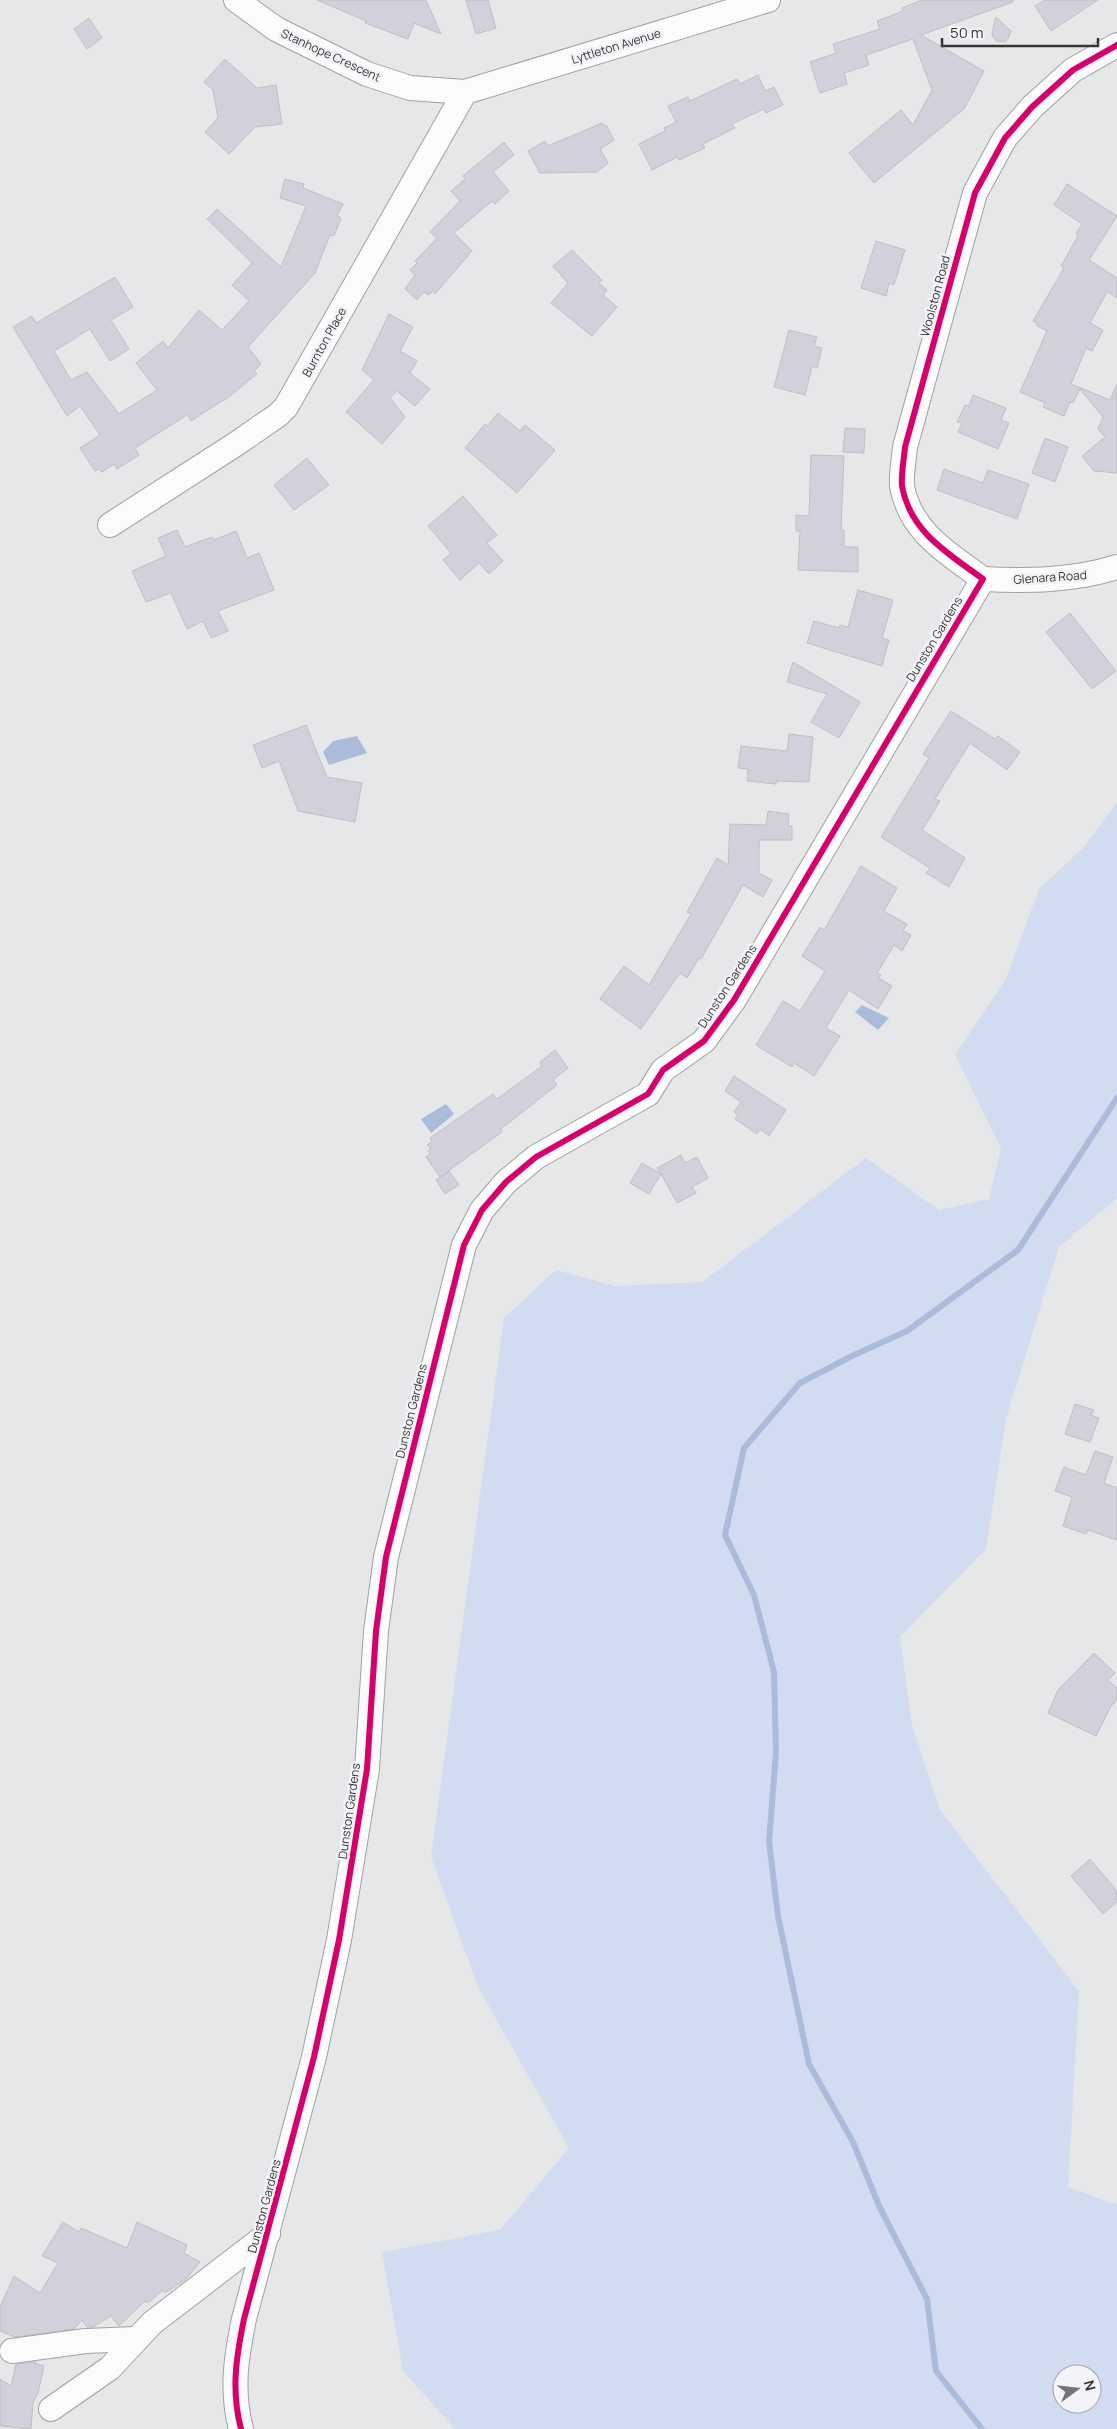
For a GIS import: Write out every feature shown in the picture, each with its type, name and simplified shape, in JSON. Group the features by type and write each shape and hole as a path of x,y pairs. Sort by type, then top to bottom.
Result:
{"street":[{"name":"Stanhope Crescent","path":"236,0 276,29 367,74 410,88 465,92"},
{"name":"Lyttleton Avenue","path":"465,92 768,0"},
{"name":"Woolston Road","path":"983,579 933,542 914,521 902,485 905,447 975,192 1005,138 1032,107 1073,70 1117,45"},
{"name":"Burnton Place","path":"110,524 236,444 278,415 286,407 465,92"},
{"name":"Glenara Road","path":"983,579 1029,581 1090,576 1117,567"},
{"name":"Dunston Gardens","path":"241,2429 235,2404 237,2354 244,2319 314,2057 339,1940 367,1769 376,1631 386,1557 464,1245 482,1210 506,1182 536,1157 648,1094 663,1070 704,1041 734,1000 983,579"},
{"path":"51,2410 110,2368 152,2323 268,2234"},
{"path":"12,2351 86,2341 136,2339"}],"shaded area":[{"path":"357,736 367,753 329,765 323,752 333,741"},
{"path":"1117,803 1117,1198 1059,1247 1006,1419 986,1549 900,1637 912,1724 940,1810 1079,1991 1068,2187 1117,2205 1117,2429 455,2429 403,2371 382,2252 500,2230 569,2148 478,1987 431,1857 504,1318 556,1270 615,1286 702,1282 866,1158 939,1210 989,1199 1001,1148 955,1055 1006,979 1039,889 1083,848"},
{"path":"862,1005 889,1018 878,1030 855,1012"},
{"path":"446,1104 454,1114 431,1133 421,1119"}],"building":[{"path":"317,0 426,0 441,34 414,23 408,39 365,23 366,21"},
{"path":"466,0 488,0 496,28 476,34"},
{"path":"922,0 1013,0 1013,2 921,35 984,71 964,109 874,183 849,153 901,110 913,125 932,90 913,39 866,55 869,65 844,73 847,84 820,93 810,62 836,53 833,44 880,29 877,21 903,11 902,8"},
{"path":"1045,0 1098,0 1051,31 1035,6"},
{"path":"996,17 1011,31 1005,42 996,41 993,37 992,33"},
{"path":"89,18 102,38 87,49 74,29"},
{"path":"225,59 257,88 276,85 282,124 255,127 229,154 205,132 218,118 213,90 204,82"},
{"path":"758,75 765,91 774,87 783,105 766,113 764,109 732,124 735,128 703,144 705,148 679,160 677,157 652,170 639,144 665,131 664,128 676,122 668,106 688,97 690,101 737,79 740,84"},
{"path":"602,123 606,125 614,140 600,149 608,163 597,172 540,173 528,151 545,141 548,146"},
{"path":"504,142 514,155 493,172 509,191 495,204 492,201 454,233 472,251 435,294 433,291 429,295 424,292 417,300 405,289 415,275 410,270 417,263 415,261 437,238 430,232 460,201 451,191 465,179 463,176"},
{"path":"285,179 304,184 303,188 343,204 337,216 341,218 334,236 330,235 315,273 248,347 261,364 254,371 257,374 230,396 191,421 187,415 135,448 139,455 117,469 114,464 102,472 99,469 95,471 80,448 100,435 80,406 67,416 13,327 32,316 36,323 115,277 133,307 111,320 129,349 110,361 90,329 54,351 71,380 87,372 119,414 157,390 136,363 163,341 168,348 199,310 222,330 249,301 232,285 252,263 207,219 217,209 281,267 306,206 280,198"},
{"path":"1067,184 1117,216 1089,260 1117,278 1117,298 1107,292 1090,323 1103,330 1092,351 1086,348 1071,384 1110,400 1117,384 1117,473 1094,471 1082,456 1105,437 1098,429 1103,417 1080,389 1073,403 1070,402 1064,416 1043,407 1045,403 1020,392 1047,331 1036,325 1037,323 1033,321 1064,268 1061,266 1078,236 1076,234 1082,224 1054,205"},
{"path":"876,241 905,250 894,285 889,283 886,296 861,288"},
{"path":"572,250 602,280 599,283 607,290 603,295 617,307 592,336 551,303 568,283 553,266"},
{"path":"389,314 413,327 400,351 417,361 410,373 430,389 415,406 397,391 390,398 405,417 382,444 346,412 374,380 362,370"},
{"path":"789,330 817,337 814,346 822,348 817,368 812,366 805,395 774,387"},
{"path":"973,395 1006,408 1001,420 1009,423 998,449 958,432 962,423 957,422 965,405 969,406"},
{"path":"498,413 520,431 525,425 555,450 517,493 465,448 485,424 487,426"},
{"path":"845,428 865,429 864,453 843,452"},
{"path":"1045,438 1068,447 1055,482 1032,473"},
{"path":"811,455 844,456 841,530 844,530 844,547 858,547 858,572 798,570 800,531 796,531 796,515 809,516"},
{"path":"307,458 329,485 294,510 274,485"},
{"path":"944,469 983,483 988,470 1029,484 1017,519 937,490"},
{"path":"463,496 497,535 487,543 503,561 489,574 479,563 460,580 443,560 451,553 428,526"},
{"path":"177,530 185,547 212,537 214,540 236,531 247,558 259,553 274,590 218,611 228,631 211,638 203,621 187,629 171,593 146,602 132,571 166,556 158,538"},
{"path":"858,590 893,600 882,638 889,640 882,666 807,643 814,621 839,628 840,625 848,627"},
{"path":"1070,613 1116,671 1092,689 1046,632"},
{"path":"793,662 860,702 839,738 811,722 827,694 787,682"},
{"path":"951,711 995,739 998,736 1020,752 1007,770 970,743 935,799 940,801 922,830 965,858 949,887 926,873 930,868 881,837 929,758 923,754"},
{"path":"306,725 327,777 362,783 355,822 298,811 279,761 262,768 253,745"},
{"path":"789,734 813,737 809,782 776,781 776,784 747,781 748,769 738,768 741,746 787,751"},
{"path":"768,811 789,814 788,826 792,826 792,840 759,840 759,873 772,880 763,897 743,885 701,959 699,958 687,978 680,973 641,1029 600,999 624,966 649,985 691,914 687,912 717,858 728,865 730,824 766,825"},
{"path":"861,866 897,888 884,911 907,924 903,931 911,935 902,951 894,945 877,973 881,975 879,978 892,986 878,1009 849,990 826,1028 840,1036 814,1076 794,1063 792,1067 756,1045 783,1001 800,1011 825,971 802,956 820,927 824,930"},
{"path":"555,1050 568,1068 553,1080 557,1085 501,1129 502,1132 440,1177 426,1157 430,1154 428,1151 431,1149 427,1145 432,1141 430,1138 493,1094 497,1099 542,1066 540,1062"},
{"path":"734,1076 786,1110 769,1136 760,1129 757,1134 735,1119 738,1115 734,1112 741,1102 725,1091"},
{"path":"681,1155 685,1163 697,1157 708,1178 692,1187 696,1193 677,1203 657,1168"},
{"path":"642,1163 661,1174 649,1194 630,1183"},
{"path":"449,1171 459,1185 445,1194 436,1180"},
{"path":"1075,1404 1094,1410 1091,1415 1099,1418 1090,1442 1065,1434"},
{"path":"1095,1451 1113,1457 1104,1483 1117,1488 1117,1540 1088,1530 1086,1534 1063,1526 1072,1497 1055,1491 1064,1467 1086,1475"},
{"path":"1094,1653 1115,1673 1108,1680 1117,1688 1117,1700 1111,1706 1096,1736 1048,1713 1058,1690"},
{"path":"1090,1859 1117,1891 1117,1902 1103,1914 1071,1876"},
{"path":"63,2222 79,2232 81,2228 127,2248 137,2222 187,2245 184,2253 200,2262 186,2279 165,2293 163,2290 148,2303 145,2301 119,2326 111,2316 93,2327 87,2327 82,2320 74,2329 15,2337 0,2331 0,2307 14,2276 40,2293 58,2263 42,2256"},
{"path":"36,2362 34,2363 44,2366 38,2393 33,2402 31,2429 0,2426 0,2379 11,2386 16,2364"}],"waterway":[{"path":"982,2429 936,2371 927,2299 880,2208 853,2142 809,2064 778,1916 769,1841 776,1753 774,1672 754,1595 725,1535 744,1448 800,1383 852,1356 907,1331 1018,1250 1117,1098"}],"cycle path":[{"path":"241,2429 235,2387 244,2319 314,2057 339,1940 367,1769 376,1631 386,1557 464,1245 482,1210 506,1182 536,1157 648,1094 663,1070 704,1041 734,1000 983,579 945,551 922,529 913,516 906,502 902,486 905,447 975,193 1005,138 1032,107 1073,70 1117,45"}]}
